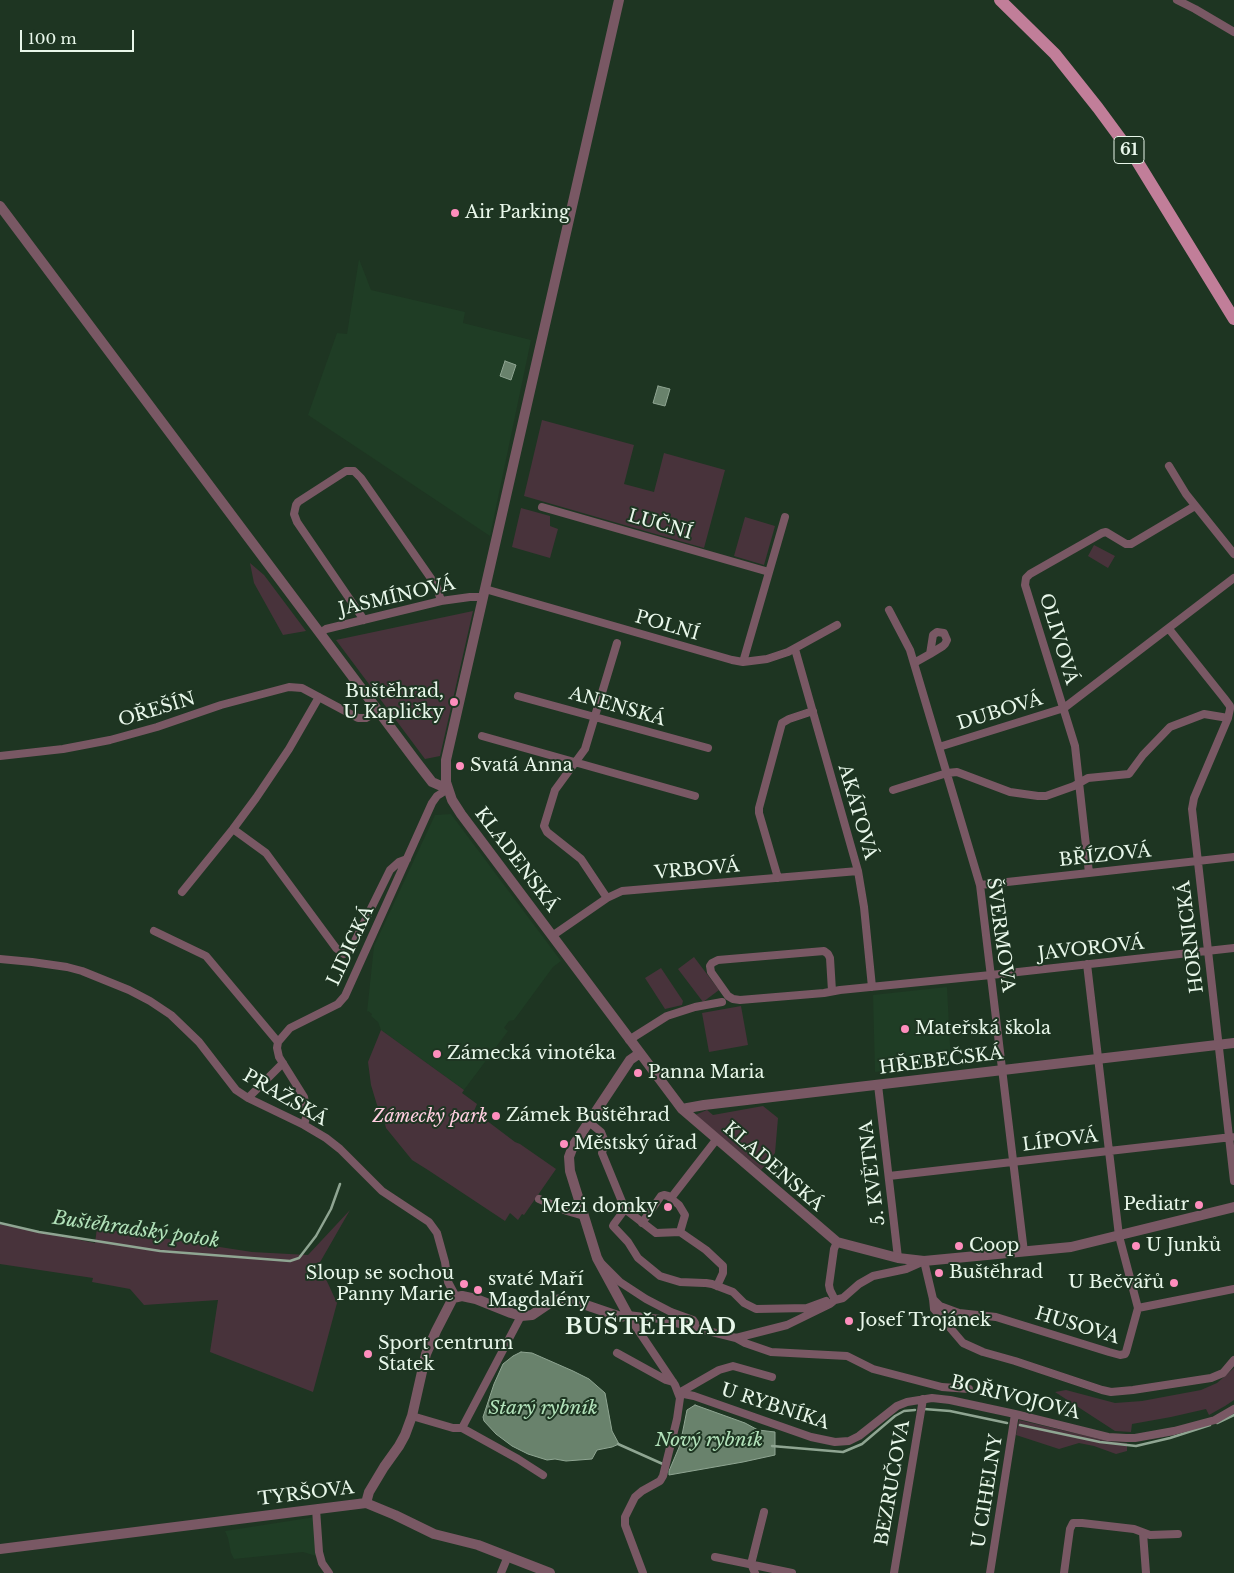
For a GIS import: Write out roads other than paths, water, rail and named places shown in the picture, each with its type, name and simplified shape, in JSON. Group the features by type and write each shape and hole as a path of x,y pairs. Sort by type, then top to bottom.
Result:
{"main road":[{"name":"61","path":"1000,0 1055,54 1137,161 1234,319"}],"street":[{"path":"448,789 445,776 446,760 619,0"},
{"path":"1177,0 1195,8 1234,32"},
{"path":"0,206 429,779 435,784 448,789"},
{"path":"1170,466 1182,489 1234,554"},
{"path":"364,620 295,517 294,510 298,502 339,474 350,470 358,474 437,587 441,601"},
{"name":"OLIVOVÁ","path":"1089,873 1075,746 1025,585 1027,576 1103,532 1126,544 1131,544 1196,506"},
{"name":"LUČNÍ","path":"542,507 769,572"},
{"path":"743,662 785,517"},
{"name":"DUBOVÁ","path":"889,610 909,647 939,747 1064,708 1234,578"},
{"name":"JASMÍNOVÁ","path":"320,633 326,629 441,601 484,593"},
{"name":"POLNÍ","path":"484,593 743,662 767,659 795,649 838,625"},
{"path":"893,790 947,773 960,773 1010,792 1038,796 1048,795 1088,778 1129,774 1143,755 1170,727 1204,714 1228,718 1230,706 1169,629"},
{"path":"607,898 581,859 550,835 545,829 545,822 555,790 585,749 617,643"},
{"name":"AKÁTOVÁ","path":"795,649 858,871 864,907 872,987"},
{"path":"914,663 930,654"},
{"name":"OŘEŠÍN","path":"0,756 63,749 110,740 157,728 221,706 289,687 299,687 358,718 366,718 378,711"},
{"name":"ANENSKÁ","path":"518,696 708,748"},
{"path":"182,892 233,829 281,761 319,697"},
{"path":"778,878 759,814 759,808 782,724 789,718 813,711"},
{"name":"HORNICKÁ","path":"1228,718 1192,803 1192,814 1218,1045 1231,1137 1234,1181"},
{"path":"482,736 695,796"},
{"name":"ŠVERMOVA","path":"939,747 980,885 1024,1252"},
{"name":"LIDICKÁ","path":"278,1042 290,1028 338,1004 345,996 432,802 437,796 448,789"},
{"name":"KLADENSKÁ","path":"448,789 452,800 461,814 682,1109 837,1242 898,1258 924,1261 1071,1248 1234,1207"},
{"name":"LIDICKÁ","path":"233,829 266,853 336,948 344,954 352,946 390,870 406,859"},
{"name":"BŘÍZOVÁ","path":"980,885 1234,857"},
{"name":"VRBOVÁ","path":"552,936 607,898 622,891 858,871"},
{"path":"154,931 206,956 278,1042 278,1053 304,1097 307,1114 304,1125"},
{"name":"JAVOROVÁ","path":"832,991 829,956 822,951 718,960 710,966 711,972 728,996 736,1000 832,991 991,975 1234,948"},
{"name":"PRAŽSKÁ","path":"0,959 75,969 108,981 150,1001 172,1015 194,1036 232,1087 248,1098 304,1125 334,1144 382,1191 433,1226 437,1233 448,1282 456,1297"},
{"path":"1087,964 1119,1236 1138,1308 1234,1289"},
{"path":"630,1040 667,1016 722,1002"},
{"name":"HŘEBEČSKÁ","path":"682,1109 1234,1044"},
{"path":"640,1053 630,1060 573,1146 569,1158 570,1171 598,1262 628,1315 679,1393 678,1413 663,1476 657,1483 638,1494 631,1503 625,1517 643,1573"},
{"path":"248,1098 283,1063"},
{"name":"5. KVĚTNA","path":"878,1085 898,1258"},
{"path":"589,1122 601,1132 605,1143 602,1153 625,1209 656,1233 680,1232 706,1250 723,1266 724,1273 717,1286"},
{"name":"LÍPOVÁ","path":"889,1176 1231,1137"},
{"path":"671,1198 716,1140"},
{"path":"642,1223 661,1196 666,1196 679,1205 685,1213 680,1232"},
{"path":"539,1199 584,1216"},
{"path":"625,1209 613,1226 628,1242 638,1258 657,1274 664,1278 683,1282 705,1283 717,1286 735,1294 750,1307 760,1310 802,1309 828,1300 843,1298 859,1284 873,1276 906,1270 924,1261 935,1312 963,1343 983,1352 1106,1391 1133,1390 1211,1378 1223,1373 1234,1360"},
{"path":"835,1300 829,1285 834,1248 837,1242"},
{"path":"598,1262 625,1285 646,1299 671,1312 693,1320 695,1323 694,1328"},
{"path":"366,1503 369,1492 399,1446 412,1416 426,1354 449,1304 456,1297 476,1298 521,1316 532,1314 554,1300 564,1299 621,1317 628,1315"},
{"name":"HUSOVA","path":"933,1299 942,1307 960,1313 996,1317 1120,1355 1126,1352 1138,1308"},
{"path":"736,1338 787,1325 835,1300"},
{"name":"BOŘIVOJOVA","path":"628,1315 660,1319 736,1338 771,1352 849,1357 873,1369 942,1387 939,1398 1108,1437 1135,1438 1174,1431 1215,1420 1234,1409"},
{"path":"462,1428 521,1316"},
{"path":"617,1353 673,1382"},
{"path":"679,1393 719,1370 733,1366 772,1377"},
{"path":"942,1387 969,1389"},
{"name":"U RYBNÍKA","path":"679,1393 694,1396 811,1437 835,1442 854,1439 863,1434 898,1406 923,1399 939,1398"},
{"name":"BEZRUČOVA","path":"894,1573 923,1399"},
{"name":"U CIHELNY","path":"990,1573 1015,1414"},
{"path":"412,1416 453,1428 462,1428 543,1475"},
{"name":"TYRŠOVA","path":"0,1549 366,1503 434,1534 471,1543 550,1573"},
{"path":"316,1510 319,1552 322,1563 329,1573"},
{"path":"756,1573 751,1564 764,1512"},
{"path":"1064,1573 1070,1529 1073,1523 1082,1522 1134,1529 1150,1535 1178,1534"},
{"path":"1142,1533 1146,1573"},
{"path":"502,1573 508,1556"},
{"path":"715,1557 792,1573"}],"water":[{"path":"505,361 516,365 511,380 500,376"},
{"path":"658,386 670,389 665,406 653,403"},
{"name":"Starý rybník","path":"521,1352 532,1353 573,1371 589,1379 605,1393 612,1431 619,1444 597,1450 592,1459 547,1460 512,1446 496,1434 484,1421 483,1417 503,1364"},
{"name":"Nový rybník","path":"695,1405 745,1423 758,1430 775,1432 775,1455 669,1475 680,1445 687,1410"}],"waterway":[{"name":"Buštěhradský potok","path":"0,1223 39,1232 160,1251 290,1261 299,1258 316,1236 331,1209 340,1184"},
{"name":"Buštěhradský potok","path":"924,1409 950,1411 1007,1423"},
{"name":"Buštěhradský potok","path":"772,1446 843,1452 862,1444 895,1416 904,1411 915,1410"},
{"name":"Buštěhradský potok","path":"1217,1423 1234,1415"},
{"name":"Buštěhradský potok","path":"1020,1425 1100,1442 1136,1446 1170,1438 1210,1425"},
{"name":"Buštěhradský potok","path":"618,1444 665,1465"}],"place":[{"name":"Air Parking","path":"455,213"},
{"name":"Buštěhrad, U Kapličky","path":"454,702"},
{"name":"Svatá Anna","path":"460,766"},
{"name":"Mateřská škola","path":"905,1029"},
{"name":"Zámecká vinotéka","path":"437,1054"},
{"name":"Panna Maria","path":"638,1073"},
{"name":"Zámek Buštěhrad","path":"496,1116"},
{"name":"Městský úřad","path":"564,1144"},
{"name":"Pediatr","path":"1199,1205"},
{"name":"Mezi domky","path":"668,1207"},
{"name":"Coop","path":"959,1246"},
{"name":"U Junků","path":"1136,1246"},
{"name":"Buštěhrad","path":"939,1273"},
{"name":"U Bečvářů","path":"1174,1283"},
{"name":"Sloup se sochou Panny Marie","path":"464,1284"},
{"name":"svaté Maří Magdalény","path":"478,1290"},
{"name":"Josef Trojánek","path":"849,1321"},
{"name":"Sport centrum Statek","path":"368,1354"}],"district":[{"name":"BUŠTĚHRAD","path":"651,1328"}],"park label":[{"name":"Zámecký park","path":"430,1117"}]}
